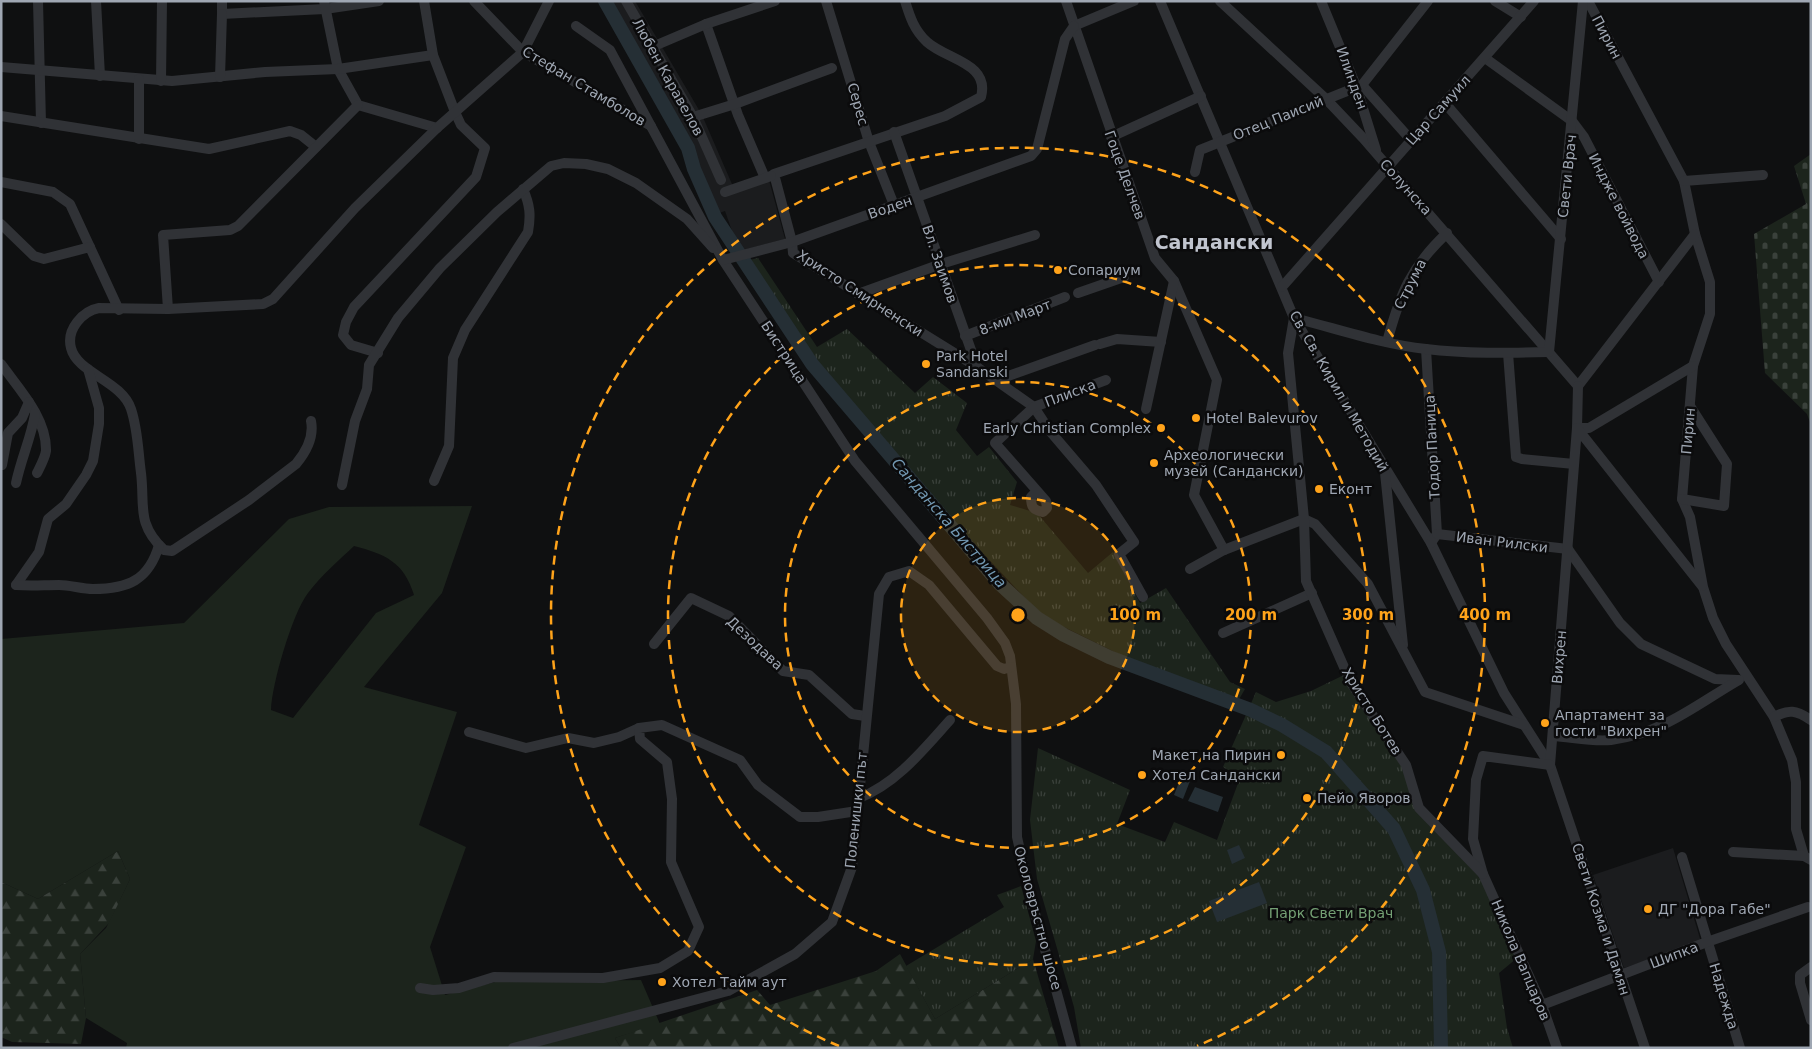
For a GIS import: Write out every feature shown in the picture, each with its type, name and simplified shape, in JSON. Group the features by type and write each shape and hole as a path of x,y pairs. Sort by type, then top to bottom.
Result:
{"street":[{"path":"38,1 41,122"},
{"path":"96,1 100,76"},
{"path":"161,81 162,1"},
{"path":"220,77 222,1"},
{"path":"222,14 378,1"},
{"path":"378,353 350,345 343,335 346,322 354,307 476,177 485,148 461,125 455,112 433,55 424,1"},
{"name":"Стефан Стамболов","path":"474,1 523,52 654,128"},
{"path":"311,421 313,431 304,455 296,464 249,500 172,551 164,550 145,523 141,506 138,429 131,408 115,387 88,369 70,347 72,332 78,319 88,310 168,309 264,304 272,299 355,208 437,128 523,52 549,1"},
{"name":"Любен Каравелов","path":"626,1 693,117 721,180"},
{"path":"652,46 706,24 775,1"},
{"name":"Серес","path":"826,1 869,142 894,205"},
{"path":"725,192 894,132 945,116 981,98 984,86 979,73 928,43 914,28 905,1"},
{"name":"Гоце Делчев","path":"1066,1 1111,137 1155,258 1174,281 1217,380 1194,495 1224,550"},
{"path":"1074,26 1134,1"},
{"name":"Св. Св. Кирил и Методий","path":"1160,1 1221,141 1294,318 1431,543 1504,693 1550,766"},
{"name":"Солунска","path":"1220,1 1326,99 1447,233 1578,386"},
{"name":"Илинден","path":"1322,1 1359,85 1378,156"},
{"path":"1412,140 1359,85 1428,1"},
{"path":"1495,1 1521,17"},
{"name":"Цар Самуил","path":"1282,287 1534,1"},
{"name":"Свети Врач","path":"1549,352 1583,1"},
{"name":"Пирин","path":"1588,1 1684,181 1695,234 1710,282 1710,314 1693,366 1682,499 1690,517 1703,587 1726,644 1743,678 1774,717 1792,760 1796,782 1796,829 1807,858"},
{"path":"324,5 338,69 358,105 437,128"},
{"path":"706,24 735,104 769,176 792,242"},
{"name":"Бистрица","path":"576,26 610,50 727,259 855,460 987,618 1005,643 1012,667"},
{"name":"Воден","path":"727,259 792,242 1031,156 1036,149 1065,39 1074,26"},
{"path":"1,67 40,72 161,81 338,69 433,55"},
{"name":"Индже войвода","path":"1485,58 1572,122 1584,138 1659,282"},
{"path":"693,117 735,104 832,68"},
{"path":"139,79 139,138"},
{"name":"Отец Паисий","path":"1194,172 1200,150 1359,85"},
{"path":"1111,137 1201,96"},
{"path":"1445,103 1560,238"},
{"path":"168,309 163,235 230,230 238,226 358,105"},
{"path":"1,116 210,150 290,131 301,135 316,148"},
{"name":"Вл. Заимов","path":"894,132 977,367"},
{"path":"342,485 355,421 367,389 369,365 398,318 440,268 497,212 551,166 564,163 586,164 608,169 636,183 687,220 727,259"},
{"path":"1684,181 1763,175"},
{"path":"1,182 43,189 61,197 70,204 119,310"},
{"path":"434,480 449,446 453,358 465,330 528,232 531,215 523,189"},
{"path":"1,224 34,256 44,259 90,247"},
{"name":"Струма","path":"1387,342 1398,301 1411,275 1425,254 1447,233"},
{"path":"1578,386 1695,234"},
{"path":"858,294 941,264 1035,235"},
{"name":"Христо Смирненски","path":"792,242 793,253 977,367 1034,407"},
{"path":"1078,293 1124,277"},
{"path":"1146,409 1174,281"},
{"name":"8-ми Март","path":"965,336 1065,297"},
{"path":"1294,318 1387,342 1426,349 1508,353 1549,352"},
{"name":"Христо Ботев","path":"1294,318 1288,353 1304,519 1306,581 1351,683 1406,765 1419,808 1483,874"},
{"path":"997,380 1097,344 1117,339 1161,342"},
{"name":"Тодор Паница","path":"1426,349 1437,534"},
{"path":"1508,353 1516,457 1574,464"},
{"path":"1,364 29,402 42,430 46,452 38,473"},
{"path":"1577,428 1590,428 1693,366"},
{"path":"88,369 99,408 93,461 86,475 66,504 48,520 39,552 16,585 34,587 59,585 93,589 128,586 144,575 155,560 159,545"},
{"name":"Плиска","path":"1034,407 1106,380"},
{"name":"Вихрен","path":"1550,766 1577,428 1578,386"},
{"path":"2,465 8,433 22,418 29,402"},
{"path":"1682,499 1724,506 1727,464 1690,406"},
{"path":"1037,491 995,442 1034,407 1049,430 1096,486 1134,542 1119,554 1143,597"},
{"path":"16,483 21,459 32,436 35,413"},
{"path":"1577,428 1703,587"},
{"path":"1385,470 1403,650"},
{"path":"1190,569 1224,550 1304,519 1315,524 1368,584 1425,692 1524,725"},
{"path":"1431,543 1437,534"},
{"name":"Иван Рилски","path":"1437,534 1568,550"},
{"path":"1568,550 1620,623 1641,644 1714,679 1743,678"},
{"name":"Поленишки път","path":"513,1048 728,991 795,954 832,922 852,867 865,716 879,594 889,577 909,571 929,585 997,666 1004,669 1012,667"},
{"path":"1223,633 1312,594"},
{"name":"Дезодава","path":"654,644 691,598 729,616 783,670 809,675 852,714 865,716"},
{"name":"Околовръстно шосе","path":"1012,667 1016,704 1017,837 1030,896 1072,1048"},
{"path":"1553,736 1608,740 1649,732 1666,725 1743,678"},
{"path":"1774,717 1787,711 1798,712 1811,720"},
{"path":"859,798 876,792 892,779 950,720"},
{"path":"469,732 526,748 568,738 594,743 619,737 639,728 662,725 740,760 758,785 800,817 818,817 858,811"},
{"path":"420,988 433,990 460,988 494,977 603,978 660,968 688,951 699,927 671,862 672,799 667,762 640,739 639,728"},
{"path":"1483,874 1473,839 1475,788 1483,756 1550,766"},
{"name":"Свети Козма и Дамян","path":"1550,766 1645,1048"},
{"path":"1733,852 1807,858"},
{"name":"Надежда","path":"1682,857 1740,1048"},
{"name":"Никола Вапцаров","path":"1483,874 1542,1005 1557,1048"},
{"name":"Шипка","path":"1542,1005 1707,942 1808,907"},
{"path":"1811,967 1800,975 1800,983 1811,1020"}],"shaded area":[{"path":"611,1 635,1 702,115 735,191 769,180 785,239 739,251 725,211 716,214 680,121"},
{"path":"1181,777 1190,781 1183,799 1174,795"},
{"path":"1195,787 1223,797 1218,812 1188,801"},
{"path":"1239,845 1245,858 1232,864 1227,850"},
{"name":"ДГ \"Дора Габе\"","path":"1673,848 1701,942 1624,968 1593,875"},
{"path":"1259,882 1267,903 1217,922 1209,901"}],"green space":[{"path":"1811,154 1811,425 1807,414 1765,373 1754,234 1806,204 1794,166"},
{"path":"758,258 817,347 847,329 915,393 933,377 967,403 956,430 977,456 989,447 1017,482 1010,505 1037,513 1088,573 1113,552 1140,603 1166,588 1230,682 1245,689 1238,701 1153,671 1042,616 915,481 809,353 746,261"},
{"path":"472,506 442,593 364,687 457,712 419,825 466,847 430,947 445,995 495,982 641,980 660,1024 615,1038 621,1048 126,1048 127,1043 86,1018 80,954 106,928 130,879 118,851 38,899 1,882 1,639 184,623 289,519 329,507","holes":["354,546 375,552 392,561 405,575 414,595 376,613 293,718 271,710 275,684 284,650 302,603 318,581"]},
{"name":"Парк Свети Врач","path":"1344,675 1403,763 1418,810 1483,877 1517,958 1499,973 1507,1028 1513,1048 1081,1048 1074,1007 1037,879 1030,820 1038,748 1130,790 1117,824 1165,842 1174,822 1217,840 1240,778 1223,767 1256,692 1276,702 1311,691"},
{"path":"118,851 130,879 109,923 80,954 86,1018 81,1044 12,1042 1,1037 1,882 38,899"},
{"path":"1021,886 1036,941 1033,959 935,1019 906,966 1004,907 997,895"},
{"path":"900,954 935,1019 1033,959 1059,1048 621,1048 615,1038 757,990 770,1005 876,971"}],"waterway":[{"name":"Санданска Бистрица","path":"605,1 688,148 694,169 715,217 812,364 999,583 1037,618 1064,635 1109,657 1251,710 1282,725 1326,752 1394,829 1423,890 1439,952 1441,1048"}],"place":[{"name":"Сопариум","path":"1058,270"},
{"name":"Park Hotel Sandanski","path":"926,364"},
{"name":"Hotel Balevurov","path":"1196,418"},
{"name":"Early Christian Complex","path":"1161,428"},
{"name":"Археологически музей (Сандански)","path":"1154,463"},
{"name":"Еконт","path":"1319,489"},
{"name":"Апартамент за гости \"Вихрен\"","path":"1545,723"},
{"name":"Макет на Пирин","path":"1281,755"},
{"name":"Хотел Сандански","path":"1142,775"},
{"name":"Пейо Яворов","path":"1307,798"},
{"name":"ДГ \"Дора Габе\"","path":"1648,909"},
{"name":"Хотел Тайм аут","path":"662,982"}],"district":[{"name":"Сандански","path":"1214,242"}]}
